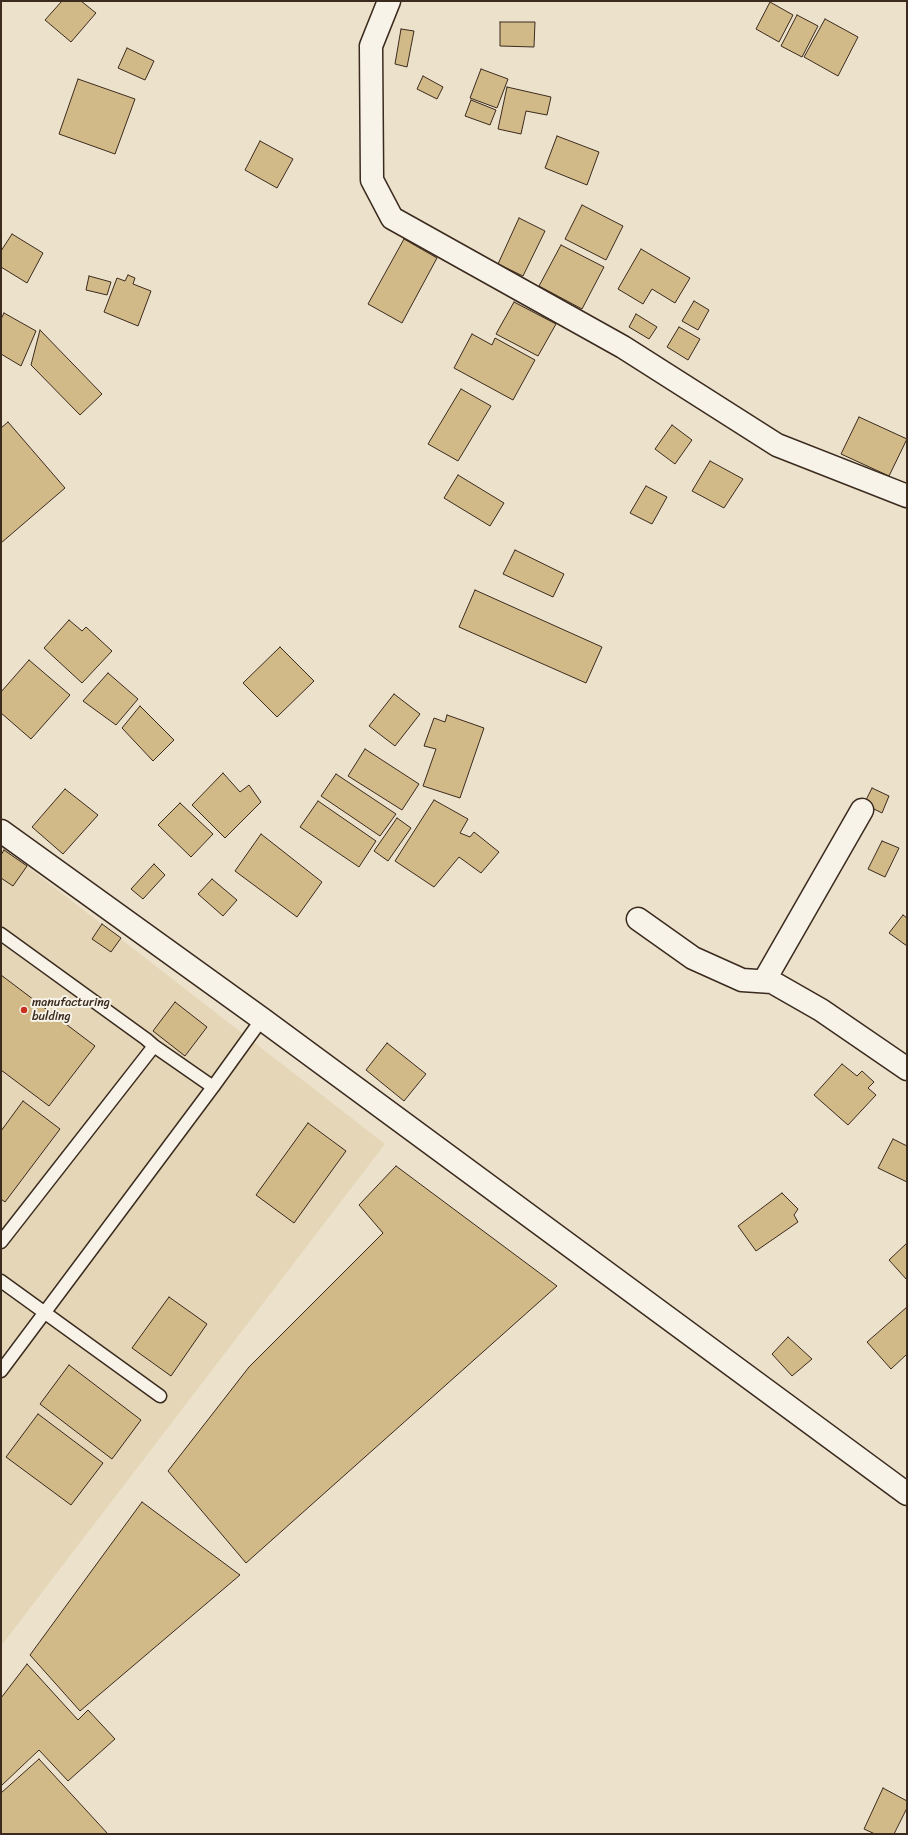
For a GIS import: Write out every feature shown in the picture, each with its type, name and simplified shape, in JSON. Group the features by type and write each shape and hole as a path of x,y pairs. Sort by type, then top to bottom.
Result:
{"street":[{"path":"389,1 371,46 372,180 392,218 623,347 777,445 907,496"},
{"path":"764,981 862,810"},
{"path":"1,831 262,1019 907,1494"},
{"path":"638,919 693,958 742,980 772,982 821,1010 907,1069"}],"lane":[{"path":"1,934 212,1087"},
{"path":"1,1371 262,1019"},
{"path":"1,1242 154,1046"},
{"path":"1,1281 160,1396"}],"shaded area":[{"path":"1,846 385,1144 1,1646"}],"building":[{"path":"62,1 81,1 96,13 71,42 45,20"},
{"path":"770,2 793,15 779,42 756,29"},
{"path":"797,15 818,26 802,57 781,46"},
{"path":"825,19 858,37 838,76 804,57"},
{"path":"500,22 535,22 534,47 500,46"},
{"path":"401,29 414,31 407,67 395,64"},
{"path":"127,48 154,61 145,80 118,68"},
{"path":"481,69 508,79 497,108 470,98"},
{"path":"423,76 443,87 437,99 417,89"},
{"path":"78,79 135,99 115,154 59,134"},
{"path":"507,87 551,97 547,115 526,111 521,134 498,129"},
{"path":"471,100 496,110 490,125 465,116"},
{"path":"557,136 599,152 587,185 545,168"},
{"path":"260,141 293,159 277,188 245,170"},
{"path":"582,205 623,226 606,260 565,239"},
{"path":"519,218 545,231 523,276 498,264"},
{"path":"12,234 43,253 27,283 1,267 1,251"},
{"path":"404,239 437,258 402,323 368,304"},
{"path":"561,245 604,267 582,309 539,286"},
{"path":"641,249 690,278 675,303 652,289 643,304 618,289"},
{"path":"128,275 135,278 133,284 151,291 138,326 104,312 117,278 125,281"},
{"path":"89,276 111,282 107,295 86,290"},
{"path":"694,301 709,310 698,330 682,321"},
{"path":"514,302 556,324 538,356 496,334"},
{"path":"4,313 36,331 21,366 1,354 1,319"},
{"path":"636,314 657,327 649,339 629,327"},
{"path":"679,327 700,339 688,360 667,347"},
{"path":"40,330 102,394 80,415 31,365"},
{"path":"472,334 492,345 495,338 535,360 513,400 454,368"},
{"path":"461,389 491,406 458,461 428,444"},
{"path":"859,417 907,439 889,476 841,454"},
{"path":"8,422 65,488 1,543 1,428"},
{"path":"672,425 692,440 675,464 655,449"},
{"path":"710,461 743,479 724,508 692,491"},
{"path":"458,475 504,503 490,526 444,498"},
{"path":"646,486 667,497 652,524 630,513"},
{"path":"515,550 564,574 553,597 503,574"},
{"path":"475,590 602,647 586,683 459,627"},
{"path":"69,620 82,631 86,627 112,651 82,683 44,648"},
{"path":"280,647 314,681 277,717 243,683"},
{"path":"29,660 70,695 31,739 1,713 1,692"},
{"path":"108,673 138,699 116,725 83,701"},
{"path":"394,694 420,714 395,746 369,726"},
{"path":"140,706 174,740 153,761 122,728"},
{"path":"447,715 484,728 460,798 423,786 436,749 424,746 434,718 445,722"},
{"path":"365,749 419,784 402,810 348,776"},
{"path":"223,773 240,792 249,785 261,802 225,838 192,805"},
{"path":"336,774 396,814 380,836 321,796"},
{"path":"872,788 889,796 882,813 864,804"},
{"path":"65,789 98,815 63,854 32,827"},
{"path":"434,800 468,819 460,833 470,837 474,832 499,852 481,873 459,857 434,887 395,861"},
{"path":"318,801 376,841 359,867 300,827"},
{"path":"180,803 213,834 191,857 158,825"},
{"path":"397,818 411,828 388,861 374,851"},
{"path":"261,834 322,882 297,917 235,871"},
{"path":"882,841 899,848 885,877 868,869"},
{"path":"4,850 27,866 13,886 1,878 1,855"},
{"path":"154,864 165,875 143,899 131,889"},
{"path":"212,879 237,900 223,916 198,894"},
{"path":"903,915 907,918 907,946 889,933"},
{"path":"102,924 121,938 111,952 92,939"},
{"name":"manufacturing bulding","path":"1,975 95,1046 49,1106 1,1070"},
{"path":"175,1002 207,1027 185,1056 153,1031"},
{"path":"387,1043 426,1074 404,1101 366,1070"},
{"path":"842,1064 857,1076 862,1071 874,1082 868,1088 876,1095 848,1125 814,1095"},
{"path":"23,1101 60,1129 5,1202 1,1199 1,1131"},
{"path":"308,1123 346,1151 294,1223 256,1195"},
{"path":"893,1139 907,1146 907,1182 878,1168"},
{"path":"396,1166 557,1286 246,1563 168,1471 249,1367 383,1233 359,1205"},
{"path":"782,1193 798,1209 794,1215 798,1222 756,1251 738,1226"},
{"path":"907,1243 907,1280 889,1260"},
{"path":"169,1297 207,1324 171,1376 132,1348"},
{"path":"907,1307 907,1354 891,1369 867,1342"},
{"path":"788,1337 812,1359 792,1376 772,1354"},
{"path":"69,1365 141,1420 112,1459 40,1404"},
{"path":"38,1414 103,1463 71,1505 6,1457"},
{"path":"142,1502 240,1575 80,1711 30,1655"},
{"path":"27,1664 78,1720 88,1710 115,1739 68,1781 39,1750 1,1786 1,1698"},
{"path":"39,1759 108,1834 1,1834 1,1793"},
{"path":"883,1788 907,1801 907,1808 894,1834 875,1834 864,1829"}],"place":[{"name":"manufacturing bulding","path":"24,1010"}]}
